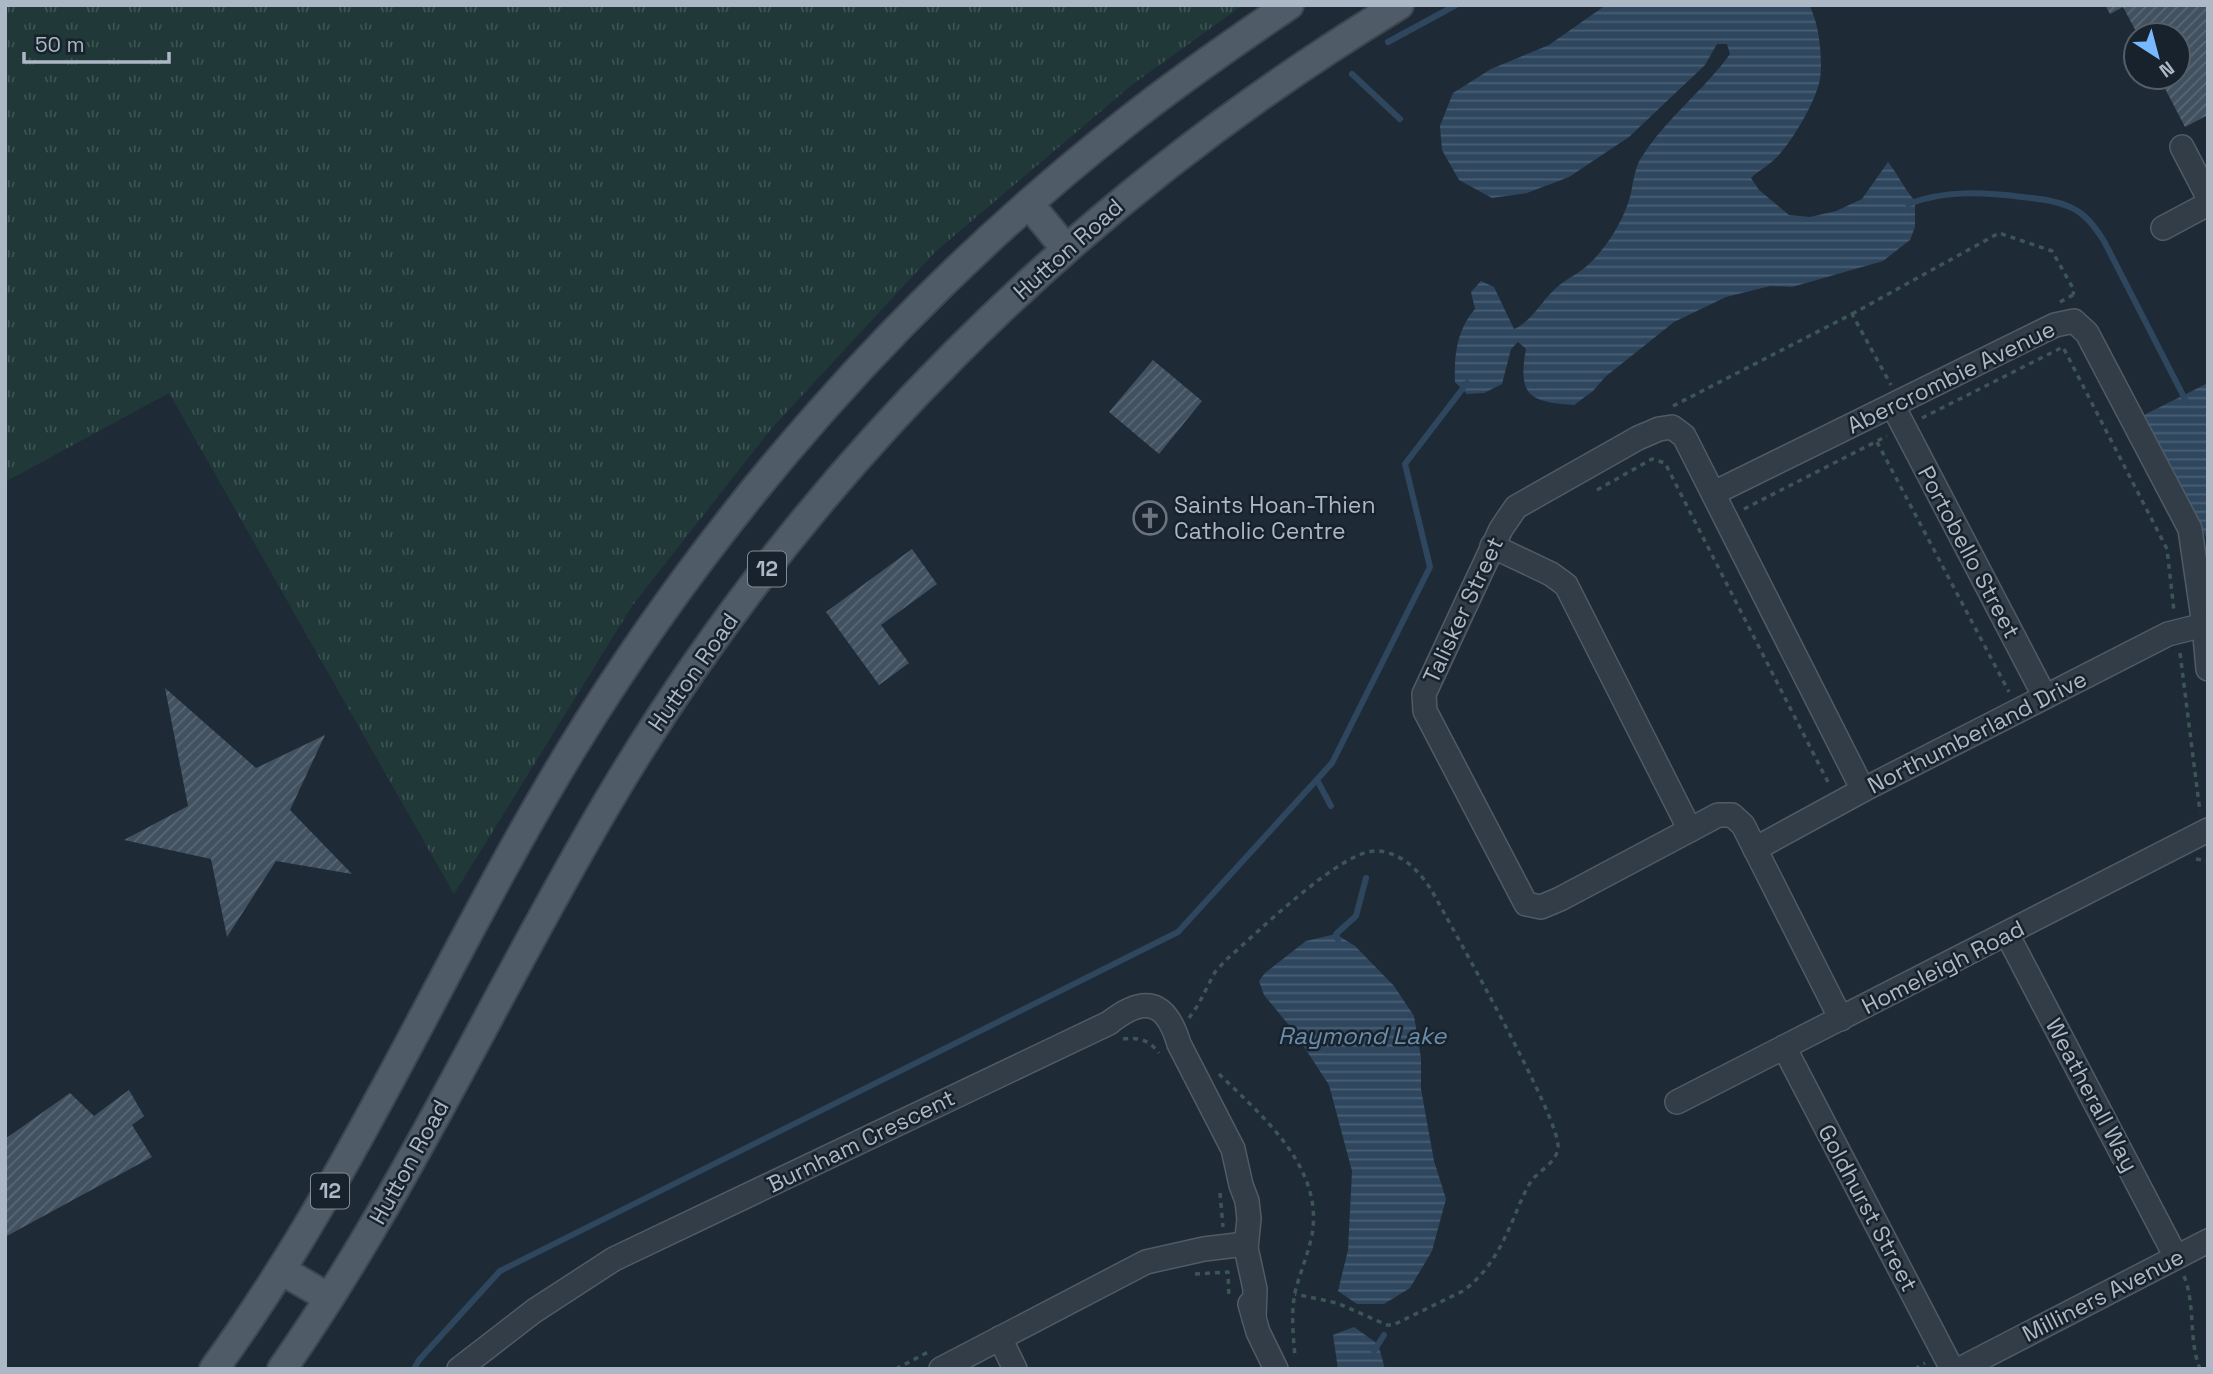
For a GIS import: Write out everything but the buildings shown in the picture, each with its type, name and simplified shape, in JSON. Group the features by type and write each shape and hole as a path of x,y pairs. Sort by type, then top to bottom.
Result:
{"main road":[{"name":"12","path":"214,1369 281,1270 375,1111 519,840 572,749 649,631 742,506 854,374 918,307 1029,204 1176,84 1289,5"},
{"name":"Hutton Road","path":"282,1369 376,1222 610,799 701,659 750,591 842,475 953,357 1108,212 1224,121 1294,71 1399,5"},
{"path":"1029,204 1066,249"},
{"path":"281,1270 329,1298"}],"street":[{"path":"2182,147 2208,197"},
{"path":"2162,228 2208,204"},
{"name":"Abercrombie Avenue","path":"1714,493 2064,321 2078,323 2087,333 2184,516 2193,543 2208,668"},
{"name":"Portobello Street","path":"1896,404 2045,697"},
{"name":"Talisker Street","path":"1841,1019 1743,825 1732,815 1718,815 1560,899 1541,907 1526,904 1425,711 1424,694 1492,546 1516,507 1638,438 1665,427 1672,427 1684,436 1714,493 1863,790"},
{"path":"1492,546 1566,584 1690,830"},
{"name":"Northumberland Drive","path":"1755,849 1863,790 2168,634 2204,625"},
{"name":"Homeleigh Road","path":"1677,1102 2208,830"},
{"name":"Weatherall Way","path":"2007,934 2176,1257"},
{"name":"Burnham Crescent","path":"458,1369 534,1311 614,1259 1142,1019 1177,1043 1233,1149 1230,1186 1247,1201 1249,1219 1236,1244 1255,1289 1254,1318 1258,1332 1285,1364"},
{"name":"Goldhurst Street","path":"1784,1047 1952,1369"},
{"name":"Milliners Avenue","path":"1960,1369 2208,1241"},
{"path":"940,1358 1000,1338 1146,1262 1204,1248 1236,1244"},
{"path":"1000,1338 1016,1369"}],"path":[{"path":"1672,407 1852,314 1999,233 2052,251 2074,290 2064,321"},
{"path":"1852,314 1896,404"},
{"path":"1877,442 2010,694"},
{"path":"1597,490 1652,459 1665,463 1831,788"},
{"path":"1115,1031 1152,1044 1177,1043 1186,1020 1193,1014 1214,972 1333,868 1367,852 1376,850 1389,853 1416,869 1433,891 1541,1098 1557,1134 1557,1155 1532,1180 1506,1239 1487,1267 1463,1291 1393,1325 1387,1325 1337,1303 1295,1294"},
{"path":"2185,865 2196,859 2208,862"},
{"path":"1218,1073 1274,1129 1292,1153 1304,1178 1313,1217 1312,1232 1295,1294 1285,1364"},
{"path":"1230,1186 1236,1244"},
{"path":"2176,1257 2190,1290 2193,1351 2200,1369"},
{"path":"1189,1275 1228,1272 1230,1305"},
{"path":"1915,1369 1925,1363 1920,1353"},
{"path":"896,1369 940,1358"}],"green space":[{"path":"5,5 1243,5 1133,84 935,252 771,429 632,606 454,894 169,393 5,482"}],"water":[{"path":"1606,5 1809,5 1818,31 1821,71 1818,88 1789,142 1776,158 1751,178 1759,190 1789,215 1810,217 1836,211 1862,199 1888,162 1915,201 1915,227 1910,240 1883,261 1792,287 1770,286 1726,297 1674,322 1574,405 1547,402 1530,394 1524,378 1526,349 1518,342 1511,349 1502,384 1484,393 1467,394 1455,382 1455,362 1460,334 1475,309 1471,292 1481,281 1494,287 1514,329 1531,317 1559,285 1589,264 1620,222 1643,155 1730,54 1727,44 1717,44 1705,65 1629,137 1569,177 1527,193 1492,198 1459,180 1442,150 1440,126 1453,93 1491,69 1549,45"},
{"path":"2208,383 2208,541 2144,415"},
{"name":"Raymond Lake","path":"1336,934 1355,946 1394,986 1414,1016 1421,1058 1421,1089 1434,1161 1446,1199 1432,1251 1410,1288 1384,1304 1357,1304 1338,1291 1348,1250 1352,1171 1329,1085 1293,1030 1264,995 1259,981 1265,973 1306,941"},
{"path":"1354,1327 1378,1344 1385,1369 1338,1369 1333,1335"}],"waterway":[{"path":"1388,42 1456,5"},
{"path":"1352,74 1400,119"},
{"path":"1908,204 1950,194 1993,194 2053,201 2081,213 2104,241 2187,403"},
{"path":"414,1369 419,1360 500,1271 1178,932 1332,763 1430,567 1405,464 1467,383"},
{"path":"1317,780 1331,806"},
{"path":"1338,940 1336,934 1356,916 1366,878"},
{"path":"1374,1351 1384,1335"}],"place":[{"name":"Saints Hoan-Thien Catholic Centre","path":"1150,518"}]}
